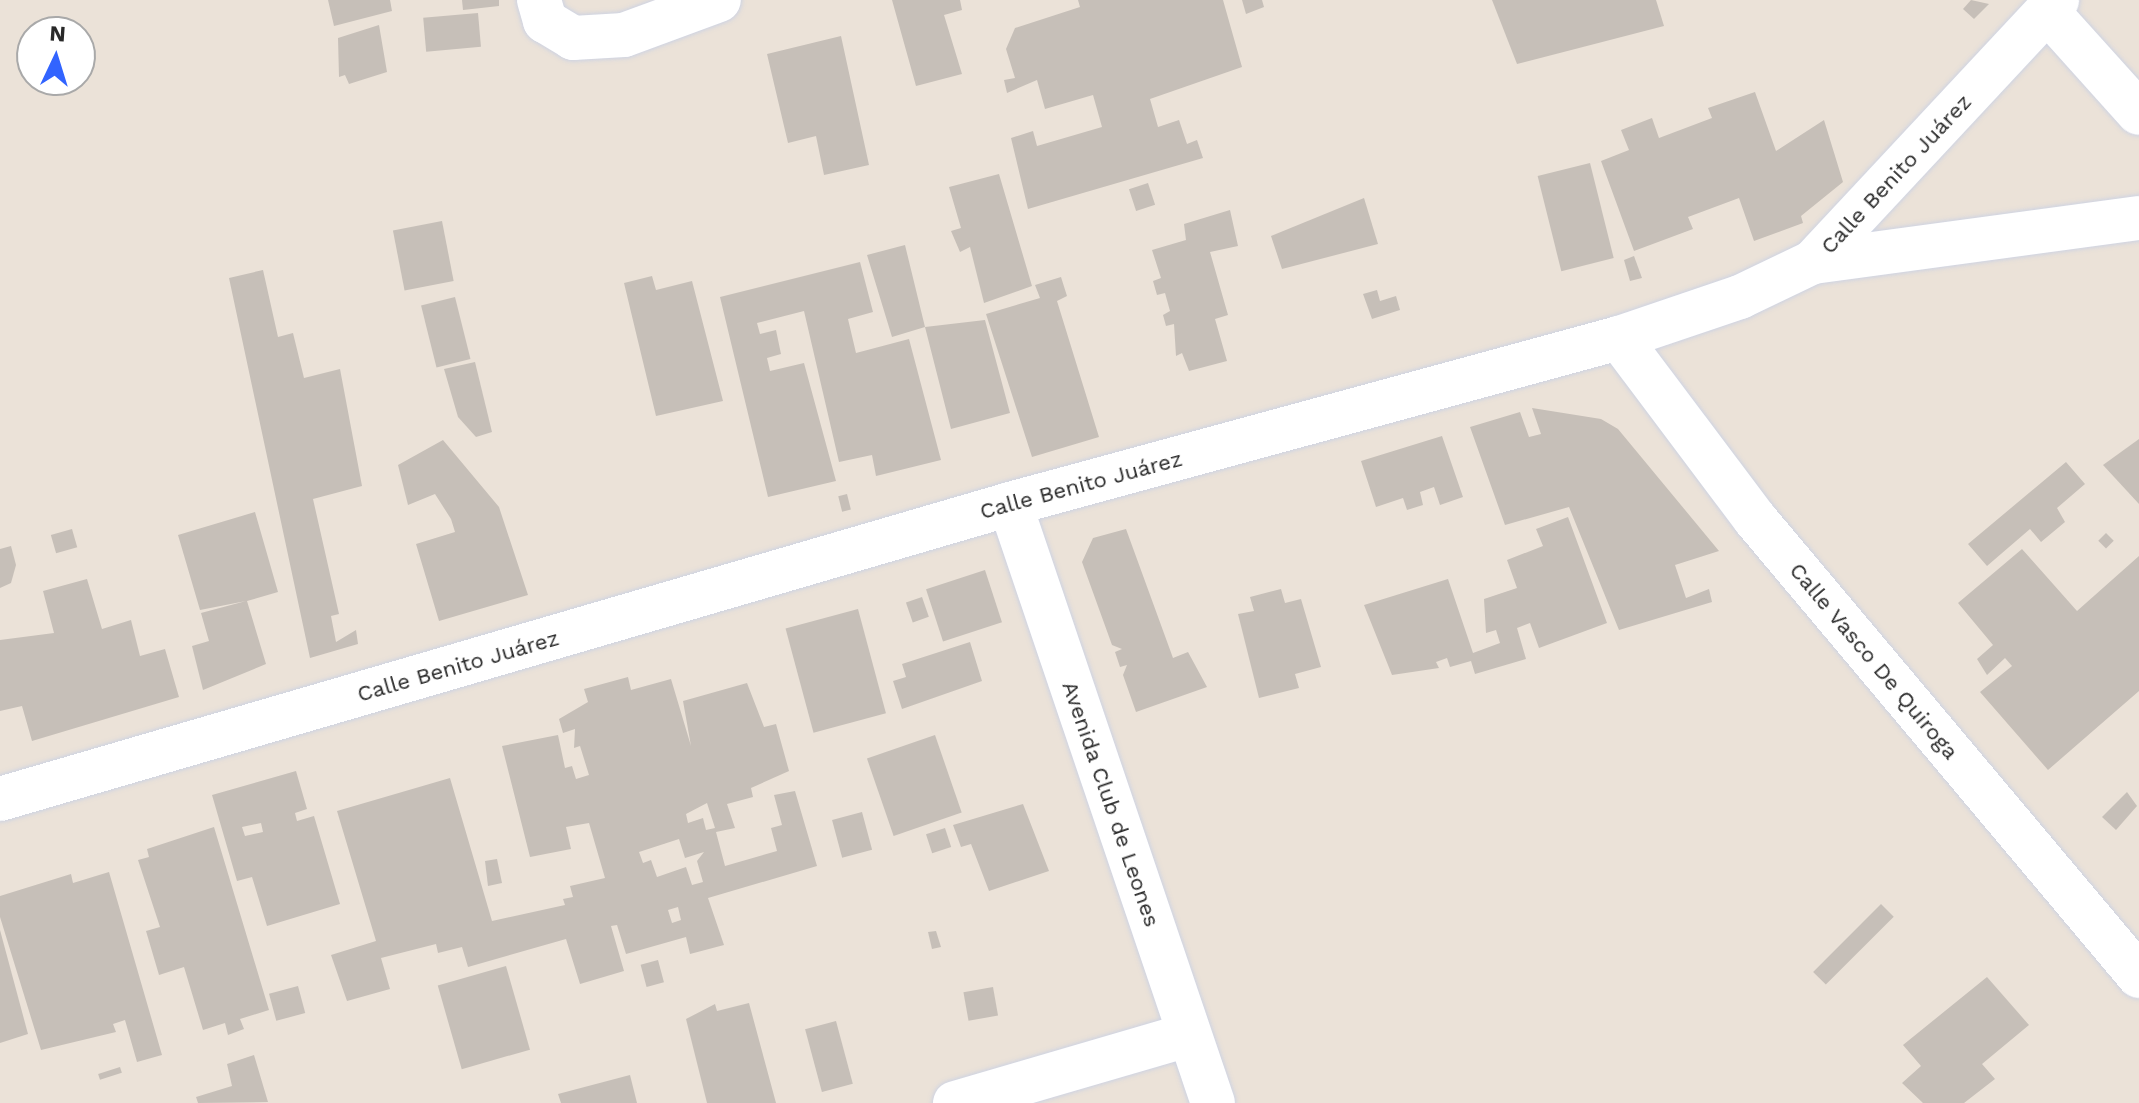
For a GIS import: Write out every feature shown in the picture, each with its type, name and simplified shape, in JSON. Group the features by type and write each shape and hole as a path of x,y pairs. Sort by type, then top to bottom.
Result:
{"street":[{"path":"539,0 545,21 573,38 624,35 719,0"},
{"path":"2052,6 2139,113"},
{"name":"Calle Benito Juárez","path":"0,799 1010,504 1619,338 1813,262 2052,6"},
{"path":"1813,262 2139,218"},
{"name":"Calle Vasco De Quiroga","path":"1619,338 1755,519 2139,976"},
{"name":"Avenida Club de Leones","path":"1010,504 1213,1103"},
{"path":"955,1103 1188,1035"}],"building":[{"path":"328,0 390,0 392,11 334,26"},
{"path":"462,0 499,0 499,6 463,10"},
{"path":"892,0 960,0 962,10 944,15 962,74 916,86"},
{"path":"1078,0 1223,0 1242,67 1150,99 1158,127 1179,120 1187,144 1197,140 1203,158 1028,209 1011,138 1033,131 1037,146 1102,127 1093,95 1045,109 1037,80 1007,93 1004,80 1015,78 1006,49 1015,28 1080,7"},
{"path":"1242,0 1262,0 1264,7 1246,14"},
{"path":"1492,0 1656,0 1664,26 1517,64"},
{"path":"1971,0 1989,4 1974,19 1963,9"},
{"path":"478,13 481,47 426,52 423,18"},
{"path":"379,25 387,72 349,84 345,75 339,77 338,38"},
{"path":"841,36 869,165 824,175 816,136 788,143 767,54"},
{"path":"1755,92 1776,151 1824,120 1843,182 1801,216 1803,223 1754,241 1739,198 1688,217 1693,229 1634,251 1601,161 1629,150 1621,130 1652,118 1659,138 1712,118 1708,108"},
{"path":"1590,163 1614,258 1561,271 1538,176"},
{"path":"999,174 1032,286 984,303 970,247 960,252 951,231 961,228 949,187"},
{"path":"1148,183 1155,205 1136,211 1129,189"},
{"path":"1364,198 1378,244 1282,269 1271,236"},
{"path":"1230,210 1238,246 1210,252 1228,315 1215,319 1227,361 1189,371 1182,353 1176,356 1174,324 1166,326 1163,315 1170,311 1165,293 1157,295 1153,281 1161,278 1152,250 1186,240 1184,224"},
{"path":"442,221 454,281 405,290 393,231"},
{"path":"905,245 925,327 892,337 867,255"},
{"path":"1634,256 1642,278 1630,281 1624,260"},
{"path":"860,262 873,312 848,319 856,353 909,339 941,460 876,476 872,455 839,462 804,311 757,323 760,334 776,330 781,354 767,358 770,371 804,363 836,481 768,497 720,297"},
{"path":"263,270 278,337 293,333 304,378 340,369 362,486 313,499 339,614 331,616 336,642 356,630 358,644 310,658 229,278"},
{"path":"652,276 656,290 692,281 723,401 656,416 624,283"},
{"path":"1061,277 1067,296 1057,301 1099,437 1032,457 986,314 1040,298 1035,285"},
{"path":"1377,290 1380,301 1396,296 1400,310 1372,319 1363,294"},
{"path":"455,297 470,359 437,368 421,305"},
{"path":"985,320 1010,413 951,429 925,327"},
{"path":"475,362 492,432 476,437 458,417 444,369"},
{"path":"1532,408 1601,419 1618,429 1719,551 1675,565 1686,598 1709,589 1712,602 1619,630 1569,507 1505,525 1470,427 1520,412 1529,437 1541,434"},
{"path":"1442,436 1463,497 1440,505 1434,487 1420,492 1423,505 1407,510 1403,498 1376,507 1361,461"},
{"path":"2139,439 2139,504 2103,465"},
{"path":"443,440 499,507 528,595 439,621 416,544 455,532 451,519 435,494 408,505 398,465"},
{"path":"2066,462 2085,484 2057,508 2065,522 2041,542 2030,529 1987,566 1968,544"},
{"path":"847,494 851,510 842,512 838,496"},
{"path":"255,512 278,592 247,601 266,664 203,690 192,646 209,641 201,613 246,601 200,610 178,535"},
{"path":"1568,517 1607,623 1539,648 1530,623 1517,628 1526,659 1475,674 1471,661 1450,667 1447,658 1436,662 1439,668 1392,675 1364,605 1448,579 1473,653 1500,643 1496,630 1486,633 1484,599 1517,588 1507,560 1543,546 1536,529"},
{"path":"72,529 77,547 56,553 51,535"},
{"path":"1126,529 1173,658 1188,652 1207,687 1136,712 1123,675 1127,665 1120,667 1115,652 1122,649 1112,645 1082,562 1093,538"},
{"path":"2106,533 2114,541 2106,549 2098,541"},
{"path":"11,546 16,565 11,583 0,588 0,549"},
{"path":"2022,549 2077,611 2139,556 2139,691 2048,770 1980,692 2012,666 2005,658 1987,675 1977,659 1993,645 1958,603"},
{"path":"985,570 1002,622 943,641 926,589"},
{"path":"87,579 102,629 131,620 140,656 165,649 179,697 32,741 22,706 0,711 0,640 54,633 43,591"},
{"path":"1281,589 1285,603 1301,599 1321,667 1295,674 1299,688 1259,698 1238,614 1254,611 1250,597"},
{"path":"922,597 929,617 913,622 906,603"},
{"path":"858,609 886,713 814,733 786,628"},
{"path":"970,642 982,681 902,709 893,681 906,677 902,664"},
{"path":"628,677 631,690 671,679 691,746 683,701 747,683 764,727 776,724 789,771 751,788 753,797 727,804 735,828 716,832 725,866 777,851 771,828 782,825 774,795 795,791 817,866 708,898 724,945 690,954 686,937 626,954 617,925 611,926 624,971 580,984 566,939 468,967 462,947 438,953 436,944 381,958 390,989 347,1001 331,955 376,941 337,811 450,778 492,921 565,905 563,899 573,897 570,886 605,878 589,823 566,827 571,849 530,857 502,746 558,735 565,768 572,766 576,779 589,775 580,746 574,748 575,729 563,733 559,719 588,702 584,689","holes":["707,803 715,828 706,830 703,818 688,823 686,814","679,839 685,858 704,852 697,861 703,882 692,885 686,867 657,877 651,860 643,863 639,852","678,907 681,920 672,923 668,910"]},
{"path":"935,735 962,813 894,836 867,758"},
{"path":"296,771 307,809 295,813 297,821 314,816 340,904 267,926 252,877 237,881 212,795","holes":["261,823 263,832 245,836 242,827"]},
{"path":"2127,792 2137,806 2116,830 2102,817"},
{"path":"1023,804 1049,871 989,891 971,844 961,847 953,825"},
{"path":"862,812 872,850 842,858 832,820"},
{"path":"214,827 269,1010 240,1019 244,1029 228,1035 225,1023 203,1030 184,967 159,975 146,931 160,927 138,860 149,857 147,849"},
{"path":"945,828 951,847 932,853 926,834"},
{"path":"497,859 502,883 488,886 485,861"},
{"path":"109,872 162,1055 137,1062 125,1020 113,1024 116,1032 41,1050 0,917 0,896 71,874 73,883"},
{"path":"1881,904 1894,917 1826,985 1813,972"},
{"path":"0,930 28,1034 0,1043"},
{"path":"936,931 941,947 932,949 928,932"},
{"path":"658,960 664,982 647,987 641,965"},
{"path":"506,966 530,1050 462,1069 438,986"},
{"path":"1987,977 2029,1025 1982,1064 1995,1079 1964,1103 1923,1103 1902,1083 1921,1066 1903,1045"},
{"path":"298,986 305,1013 276,1021 269,994"},
{"path":"993,987 998,1016 968,1021 963,992"},
{"path":"749,1003 776,1103 707,1103 686,1019 715,1004 717,1011"},
{"path":"836,1021 853,1084 822,1092 805,1029"},
{"path":"254,1055 268,1102 198,1103 196,1097 232,1086 227,1064"},
{"path":"120,1067 122,1073 100,1080 98,1074"},
{"path":"630,1075 637,1103 561,1103 558,1094"}]}
